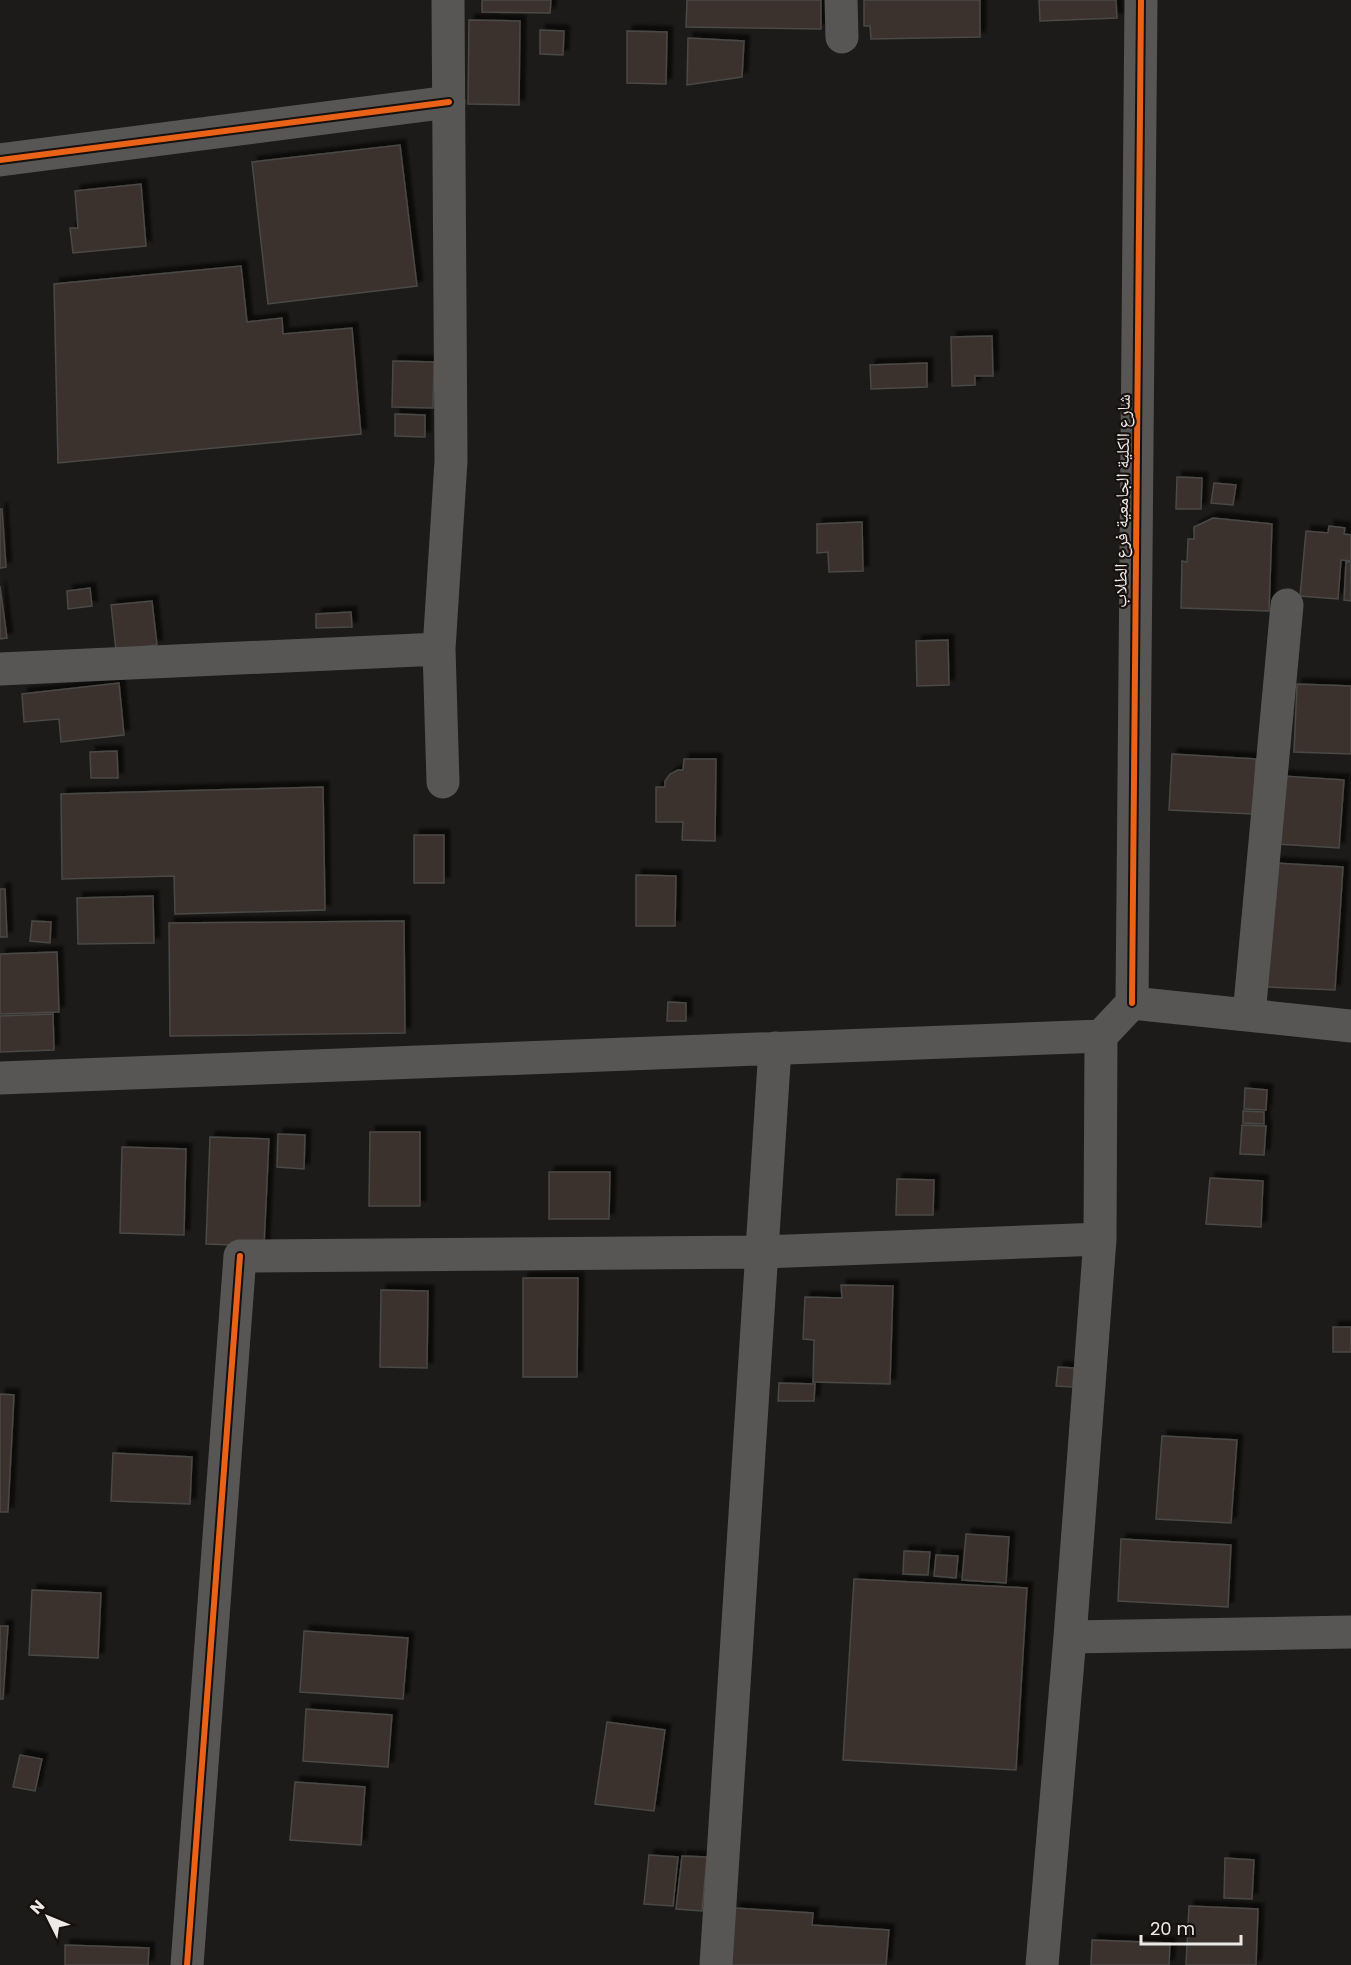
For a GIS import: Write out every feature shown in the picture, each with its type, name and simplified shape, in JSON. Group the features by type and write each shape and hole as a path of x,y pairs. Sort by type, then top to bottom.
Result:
{"street":[{"path":"443,782 439,649 451,461 448,0"},
{"path":"842,0 842,37"},
{"name":"شارع الكلية الجامعية فرع الطلاب","path":"1132,1003 1142,0"},
{"path":"0,160 448,102"},
{"path":"1248,1015 1287,605"},
{"path":"0,669 439,649"},
{"path":"1042,1965 1100,1239 1101,1036 1132,1003 1351,1026"},
{"path":"0,1078 1101,1036"},
{"path":"716,1965 775,1048"},
{"path":"187,1965 240,1256 763,1252 1100,1239"},
{"path":"1070,1637 1351,1632"}],"building":[{"path":"482,0 551,0 550,13 482,12"},
{"path":"687,0 821,0 821,29 686,27"},
{"path":"864,0 980,0 980,37 871,39 870,26 864,26"},
{"path":"1039,0 1116,0 1117,18 1040,21"},
{"path":"469,20 520,21 519,105 468,104"},
{"path":"540,30 564,31 563,55 540,54"},
{"path":"627,31 667,32 666,84 627,83"},
{"path":"688,38 744,41 742,77 687,85"},
{"path":"400,145 417,286 268,304 252,162"},
{"path":"141,184 146,246 73,253 70,228 78,228 75,191"},
{"path":"241,266 247,322 282,318 283,334 352,328 361,434 58,463 54,284"},
{"path":"992,336 993,376 975,376 975,385 952,386 951,337"},
{"path":"393,361 434,362 433,408 392,407"},
{"path":"927,363 927,387 871,389 870,365"},
{"path":"395,414 425,415 425,437 395,436"},
{"path":"1177,477 1202,478 1201,509 1176,509"},
{"path":"1214,483 1236,485 1233,505 1211,503"},
{"path":"0,509 2,509 6,567 0,568"},
{"path":"1213,518 1272,524 1269,611 1181,608 1182,561 1187,562 1188,539 1194,539 1194,527"},
{"path":"862,522 863,571 829,572 828,552 817,553 817,524"},
{"path":"1329,526 1345,528 1344,534 1351,535 1351,561 1341,560 1338,599 1300,596 1306,531 1328,533"},
{"path":"1346,562 1351,562 1351,601 1344,600"},
{"path":"0,586 7,638 0,639"},
{"path":"90,588 92,606 68,609 67,591"},
{"path":"152,601 157,645 116,650 111,605"},
{"path":"351,612 352,627 316,628 316,614"},
{"path":"948,640 949,685 917,686 916,641"},
{"path":"119,683 124,735 61,742 59,719 24,722 22,694"},
{"path":"1297,684 1351,686 1351,754 1294,752"},
{"path":"117,751 118,778 91,778 90,752"},
{"path":"1172,754 1256,759 1253,814 1169,810"},
{"path":"684,759 716,759 715,841 682,840 683,822 656,822 656,787 665,787 665,781 670,774 683,770"},
{"path":"1282,776 1344,780 1339,848 1277,844"},
{"path":"323,787 325,910 175,914 174,876 62,879 61,794"},
{"path":"414,835 444,835 444,883 414,883"},
{"path":"1275,863 1343,867 1335,990 1267,987"},
{"path":"636,875 676,876 675,926 636,926"},
{"path":"0,889 5,889 7,937 0,937"},
{"path":"153,896 154,943 78,944 77,898"},
{"path":"32,921 51,922 50,943 30,941"},
{"path":"404,921 405,1033 170,1036 169,923"},
{"path":"57,952 59,1012 0,1014 0,954"},
{"path":"668,1002 686,1003 686,1021 667,1021"},
{"path":"53,1014 54,1050 0,1052 0,1016"},
{"path":"1245,1088 1267,1090 1266,1110 1244,1109"},
{"path":"1243,1111 1264,1112 1264,1124 1243,1123"},
{"path":"1242,1125 1266,1126 1264,1155 1240,1154"},
{"path":"370,1132 420,1132 420,1206 369,1206"},
{"path":"278,1134 305,1135 304,1169 277,1167"},
{"path":"210,1137 269,1139 264,1246 206,1244"},
{"path":"122,1147 186,1149 184,1235 120,1233"},
{"path":"549,1172 610,1172 609,1219 549,1219"},
{"path":"1210,1178 1263,1181 1261,1227 1206,1224"},
{"path":"897,1179 934,1180 933,1215 896,1215"},
{"path":"523,1278 578,1278 577,1377 523,1377"},
{"path":"841,1285 893,1286 890,1384 813,1382 814,1340 803,1339 805,1297 842,1298"},
{"path":"381,1290 428,1291 427,1368 380,1367"},
{"path":"1333,1327 1351,1327 1351,1352 1333,1352"},
{"path":"1058,1367 1074,1368 1073,1387 1056,1386"},
{"path":"779,1383 815,1384 814,1401 778,1401"},
{"path":"0,1394 14,1395 8,1512 0,1512"},
{"path":"1162,1436 1237,1440 1231,1523 1156,1519"},
{"path":"113,1453 192,1457 190,1504 111,1501"},
{"path":"966,1534 1009,1537 1006,1583 962,1580"},
{"path":"1121,1539 1231,1545 1228,1607 1118,1601"},
{"path":"904,1551 930,1552 928,1575 903,1574"},
{"path":"936,1555 958,1556 956,1578 934,1576"},
{"path":"854,1579 1027,1588 1016,1770 843,1760"},
{"path":"32,1590 101,1593 98,1658 29,1655"},
{"path":"0,1626 8,1626 3,1699 0,1699"},
{"path":"304,1631 408,1638 403,1699 300,1692"},
{"path":"306,1709 392,1715 388,1767 303,1761"},
{"path":"607,1722 665,1730 654,1811 595,1804"},
{"path":"20,1755 42,1759 35,1791 13,1787"},
{"path":"295,1782 365,1787 361,1845 290,1840"},
{"path":"649,1855 678,1857 673,1906 644,1904"},
{"path":"682,1856 707,1857 702,1911 676,1909"},
{"path":"1225,1858 1254,1860 1252,1899 1224,1898"},
{"path":"1189,1906 1258,1909 1256,1965 1186,1965"},
{"path":"735,1908 813,1913 812,1925 889,1930 886,1965 731,1965"},
{"path":"1092,1940 1170,1943 1169,1965 1091,1965"},
{"path":"65,1945 149,1948 148,1965 65,1965"}],"cycle path":[{"path":"1132,1003 1141,0"},
{"path":"0,160 449,102"},
{"path":"187,1965 240,1256"}]}
